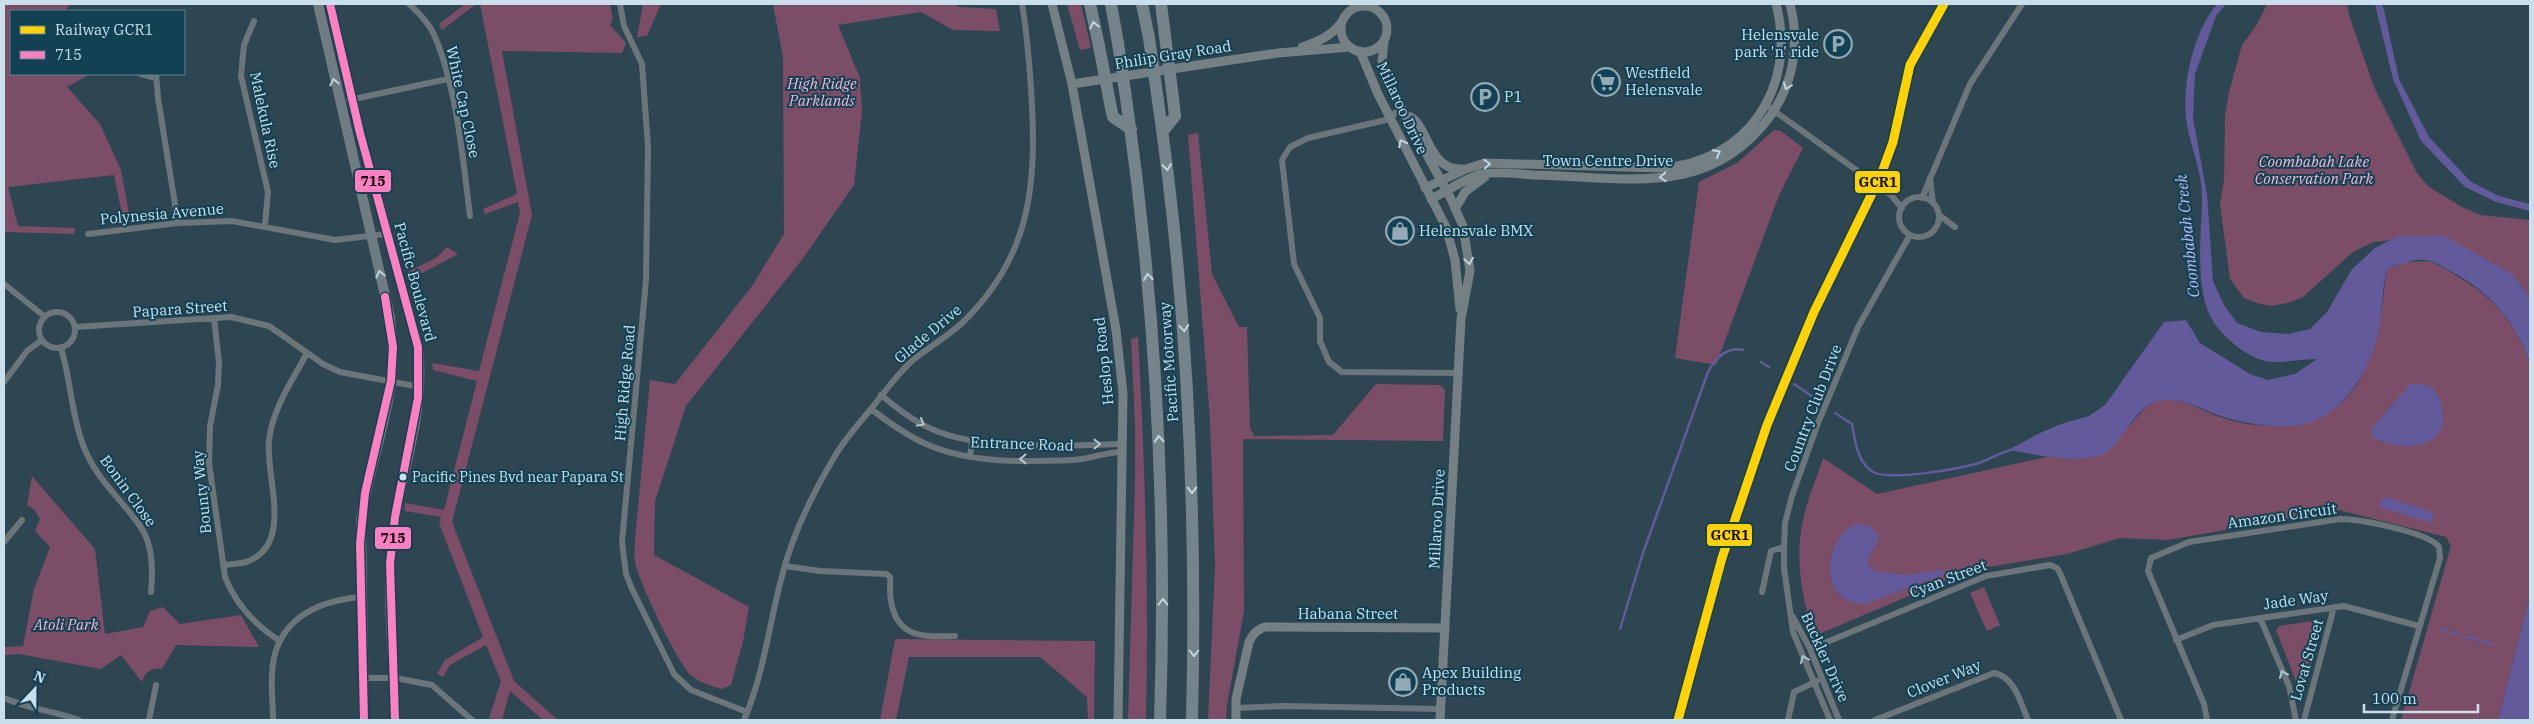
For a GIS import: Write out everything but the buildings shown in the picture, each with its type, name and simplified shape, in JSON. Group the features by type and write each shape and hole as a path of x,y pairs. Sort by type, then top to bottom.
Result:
{"highway":[{"path":"1090,4 1113,117 1130,129"},
{"name":"Pacific Motorway","path":"1111,4 1127,106 1145,249 1156,369 1162,576 1160,720"},
{"name":"Pacific Motorway","path":"1142,4 1163,131 1177,248 1192,458 1194,595 1192,720"},
{"path":"1160,4 1166,36 1175,116 1163,131"}],"main road":[{"path":"318,4 339,102 390,317 393,348 391,381 365,493 360,544 364,720"},
{"name":"Pacific Boulevard","path":"330,4 386,234 418,347 420,387 418,412 395,514 392,545 395,720"}],"street":[{"name":"White Cap Close","path":"409,4 421,15 434,36 448,79 463,156 470,216"},
{"name":"High Ridge Road","path":"620,4 624,26 642,64 648,147 646,280 622,542 626,574 668,663 679,680 691,690 747,712"},
{"name":"Glade Drive","path":"744,720 759,680 785,566 809,502 833,459 881,395 912,361 959,326 984,299 996,283 1012,254 1024,225 1033,178 1034,135 1026,24 1022,4"},
{"name":"Heslop Road","path":"1052,4 1072,84 1116,330 1123,393 1118,720"},
{"path":"1375,4 1381,13 1386,23 1384,40 1378,47 1369,51 1360,51 1350,47 1344,40 1341,31 1342,22 1351,8 1368,6 1381,13"},
{"name":"Town Centre Drive","path":"1426,188 1466,169 1485,163 1660,168 1683,165 1714,154 1731,144 1753,124 1766,105 1782,60 1782,34 1776,4"},
{"name":"Town Centre Drive","path":"1431,199 1479,175 1660,178 1698,172 1720,163 1740,149 1757,133 1788,87 1793,69 1794,46 1790,4"},
{"path":"1922,198 1970,84 2022,4"},
{"name":"Malekula Rise","path":"254,21 244,46 241,76 268,192 265,226"},
{"name":"Philip Gray Road","path":"1278,53 1314,44 1334,33 1342,22"},
{"name":"Millaroo Drive","path":"1384,40 1382,62 1386,78 1463,226 1470,270 1461,319 1440,720"},
{"name":"Philip Gray Road","path":"1072,84 1278,53 1350,47"},
{"name":"Millaroo Drive","path":"1360,51 1390,119 1446,227 1455,260 1461,319"},
{"path":"156,76 178,223"},
{"path":"339,102 448,79"},
{"path":"1766,105 1891,195 1902,208"},
{"path":"1458,373 1342,372 1329,362 1320,340 1320,318 1294,264 1282,160 1290,146 1308,138 1390,119 1402,111 1415,121 1432,150 1441,161 1453,169 1466,169"},
{"path":"1528,164 1533,170 1551,172 1556,175"},
{"path":"1455,209 1465,192 1489,174"},
{"path":"1930,176 1933,203 1939,215 1955,226 1938,225"},
{"path":"1891,195 1909,201 1922,198 1933,203"},
{"path":"1909,201 1902,208 1899,220 1903,229 1910,235 1925,237 1933,233 1938,225 1939,215"},
{"name":"Polynesia Avenue","path":"88,234 178,223 232,220 319,238 347,240 386,234"},
{"name":"Country Club Drive","path":"1784,546 1785,524 1792,496 1818,423 1858,327 1910,235"},
{"path":"4,284 44,316"},
{"path":"56,311 63,312 73,321 75,327 72,340 61,348 50,347 42,340 39,328 44,316 56,311"},
{"name":"Papara Street","path":"75,327 231,317 268,326 307,353 340,372 420,387"},
{"name":"Bounty Way","path":"214,318 219,362 218,384 210,426 209,463 223,565 230,591 239,604 252,620 280,641"},
{"path":"4,382 27,352 42,340"},
{"name":"Bonin Close","path":"61,348 67,366 76,424 83,446 105,486 140,526 146,537 153,572 151,592"},
{"path":"223,565 246,562 258,556 268,543 274,530 276,514 269,467 271,433 279,406 307,353"},
{"name":"Entrance Road","path":"881,395 920,423 938,432 972,442 1123,448"},
{"name":"Entrance Road","path":"870,409 927,444 970,456 1001,459 1072,460 1123,448"},
{"path":"970,456 972,442"},
{"name":"Amazon Circuit","path":"2207,720 2204,704 2148,571 2148,564 2153,555 2189,542 2340,519 2357,519 2430,539 2439,547 2440,558 2392,720"},
{"path":"4,542 22,520"},
{"path":"1762,592 1771,551 1784,546"},
{"name":"Buckler Drive","path":"1784,546 1784,568 1793,632 1830,720"},
{"name":"Cyan Street","path":"1810,649 1986,576 2050,565 2060,573 2121,720"},
{"path":"785,566 820,571 886,574 890,577 890,599 895,619 902,627 917,635 955,636"},
{"path":"273,720 272,673 280,641 299,618 312,607 327,602 361,597"},
{"name":"Buckler Drive","path":"1789,604 1794,620 1810,649 1839,720"},
{"name":"Jade Way","path":"2176,640 2208,626 2334,607 2352,607 2419,626"},
{"name":"Lovat Street","path":"2304,720 2334,607"},
{"name":"Lovat Street","path":"2260,618 2289,686 2296,720"},
{"name":"Habana Street","path":"1236,708 1247,652 1253,633 1265,626 1445,628"},
{"name":"Clover Way","path":"1875,720 1994,673 2007,677 2028,720"},
{"path":"364,678 395,678 432,685 472,720"},
{"path":"1788,720 1794,692 1822,679"},
{"path":"149,720 156,684"},
{"path":"4,698 26,707 57,712 79,720"},
{"path":"1236,720 1236,708 1293,706 1441,709"}],"green space":[{"path":"4,4 70,4 66,10 10,10 10,75 88,75 67,87 100,124 121,170 130,219 123,219 114,175 8,187 18,226 75,228 74,234 4,232"},
{"path":"465,4 476,4 442,30 439,24"},
{"path":"480,4 610,4 613,19 610,25 626,43 622,53 502,51 532,215 452,522 514,681 558,720 543,720 510,691 502,720 489,718 501,681 486,645 450,665 443,677 437,674 445,660 483,637 439,523 441,517 405,511 405,503 444,510 477,381 433,370 432,363 479,371 520,213 518,202 485,214 483,209 517,194"},
{"path":"643,4 661,4 647,36 637,37"},
{"name":"High Ridge Parklands","path":"773,4 954,4 959,7 996,9 1000,31 953,30 921,12 838,25 860,78 862,112 854,185 804,257 686,406 655,501 654,555 749,607 743,642 731,685 722,689 694,678 677,655 643,586 635,559 635,539 650,380 675,384 752,286 784,234 783,58"},
{"path":"1067,4 1081,4 1091,48 1080,50"},
{"name":"Coombabah Lake Conservation Park","path":"2267,4 2347,4 2374,87 2417,173 2429,187 2462,207 2480,215 2530,220 2530,315 2526,308 2392,240 2373,242 2353,252 2303,297 2288,303 2271,306 2244,298 2230,279 2220,204 2224,180 2225,116 2229,92 2242,45 2256,26"},
{"path":"1774,130 1781,131 1803,148 1779,195 1716,365 1675,358 1699,182 1737,163"},
{"path":"1198,133 1212,274 1239,327 1247,327 1250,428 1254,436 1333,435 1376,384 1440,385 1445,390 1443,441 1243,439 1244,611 1226,720 1208,720 1215,566 1210,420 1188,135"},
{"path":"447,247 458,254 409,280 407,272 436,258"},
{"path":"2430,261 2464,280 2491,301 2512,327 2522,343 2530,362 2530,596 2498,720 2401,720 2451,546 2446,537 2339,510 2168,540 2120,538 2067,554 1970,570 1819,634 1813,631 1802,590 1799,562 1805,512 1823,458 1877,494 2051,456 2078,459 2116,437 2143,410 2156,401 2163,399 2186,403 2236,422 2281,426 2302,423 2322,416 2339,404 2354,388 2366,366 2376,337 2387,270 2405,262"},
{"path":"1138,337 1146,528 1146,720 1128,720 1135,483 1135,424 1131,339"},
{"name":"Atoli Park","path":"32,476 95,549 105,634 143,627 150,611 163,607 180,624 241,615 259,647 176,645 162,669 149,671 142,682 121,655 101,669 19,654 4,655 4,647 23,646 34,589 50,547 35,531 40,519 35,510 27,505"},
{"path":"1984,587 2000,625 1987,631 1970,593"},
{"path":"2320,620 2324,623 2303,691 2299,689 2276,630 2279,626"},
{"path":"895,639 1095,641 1094,720 1088,720 1087,697 1040,657 909,657 896,720 880,720"}],"shaded area":[{"path":"2217,4 2226,4 2216,16 2195,74 2193,118 2207,194 2213,281 2224,305 2237,323 2261,332 2288,334 2310,329 2327,312 2352,269 2375,248 2398,236 2445,236 2512,274 2530,297 2530,362 2509,321 2479,289 2436,263 2426,260 2414,261 2403,263 2387,270 2381,318 2374,349 2350,393 2325,415 2310,422 2294,426 2252,424 2218,415 2194,405 2168,400 2159,401 2143,409 2112,447 2105,453 2095,457 2084,459 2057,458 2008,450 2061,424 2089,416 2105,405 2164,322 2186,320 2200,343 2250,374 2268,380 2295,374 2317,359 2276,362 2258,359 2233,344 2214,323 2207,310 2203,295 2200,261 2201,186 2186,118 2185,104 2191,58 2202,28"},
{"path":"2375,4 2382,4 2399,79 2429,137 2471,182 2499,196 2530,204 2530,211 2496,202 2465,187 2421,141 2393,79"},
{"path":"2410,384 2427,385 2437,393 2441,402 2443,419 2439,433 2423,444 2412,446 2391,444 2372,437 2372,428"},
{"path":"2385,497 2433,512 2432,523 2379,507 2379,504"},
{"path":"1856,524 1870,526 1878,535 1878,540 1867,562 1874,571 1908,575 1939,570 1944,571 1944,574 1868,603 1851,601 1839,594 1832,583 1830,570 1832,555 1837,542 1845,531"},
{"path":"2530,596 2530,720 2498,720"}],"waterway":[{"path":"1620,629 1643,553 1708,372 1722,355 1732,350 1743,350"},
{"path":"1761,362 1769,367"},
{"path":"1794,384 1813,397"},
{"path":"1835,413 1852,424 1854,437 1863,463 1873,472 1882,474 1909,475 1956,468 1979,463 2011,450"},
{"path":"2441,629 2447,631"},
{"path":"2451,632 2457,634"},
{"path":"2463,636 2493,644"}],"rail line":[{"name":"GCR1","path":"1678,720 1722,558 1767,425 1814,312 1881,175 1893,142 1910,65 1944,4"}],"transit line":[{"name":"715","path":"330,4 360,133 418,347 418,398 395,517 390,564 395,720"},
{"name":"715","path":"364,720 360,544 365,493 391,381 393,347 385,297"}],"place":[{"name":"Helensvale park 'n' ride","path":"1838,44"},
{"name":"Westfield Helensvale","path":"1606,82"},
{"name":"P1","path":"1485,97"},
{"name":"Helensvale BMX","path":"1400,231"},
{"name":"Pacific Pines Bvd near Papara St","path":"403,477"},
{"name":"Apex Building Products","path":"1403,682"}],"water label":[{"name":"Coombabah Creek","path":"2187,236"}]}
